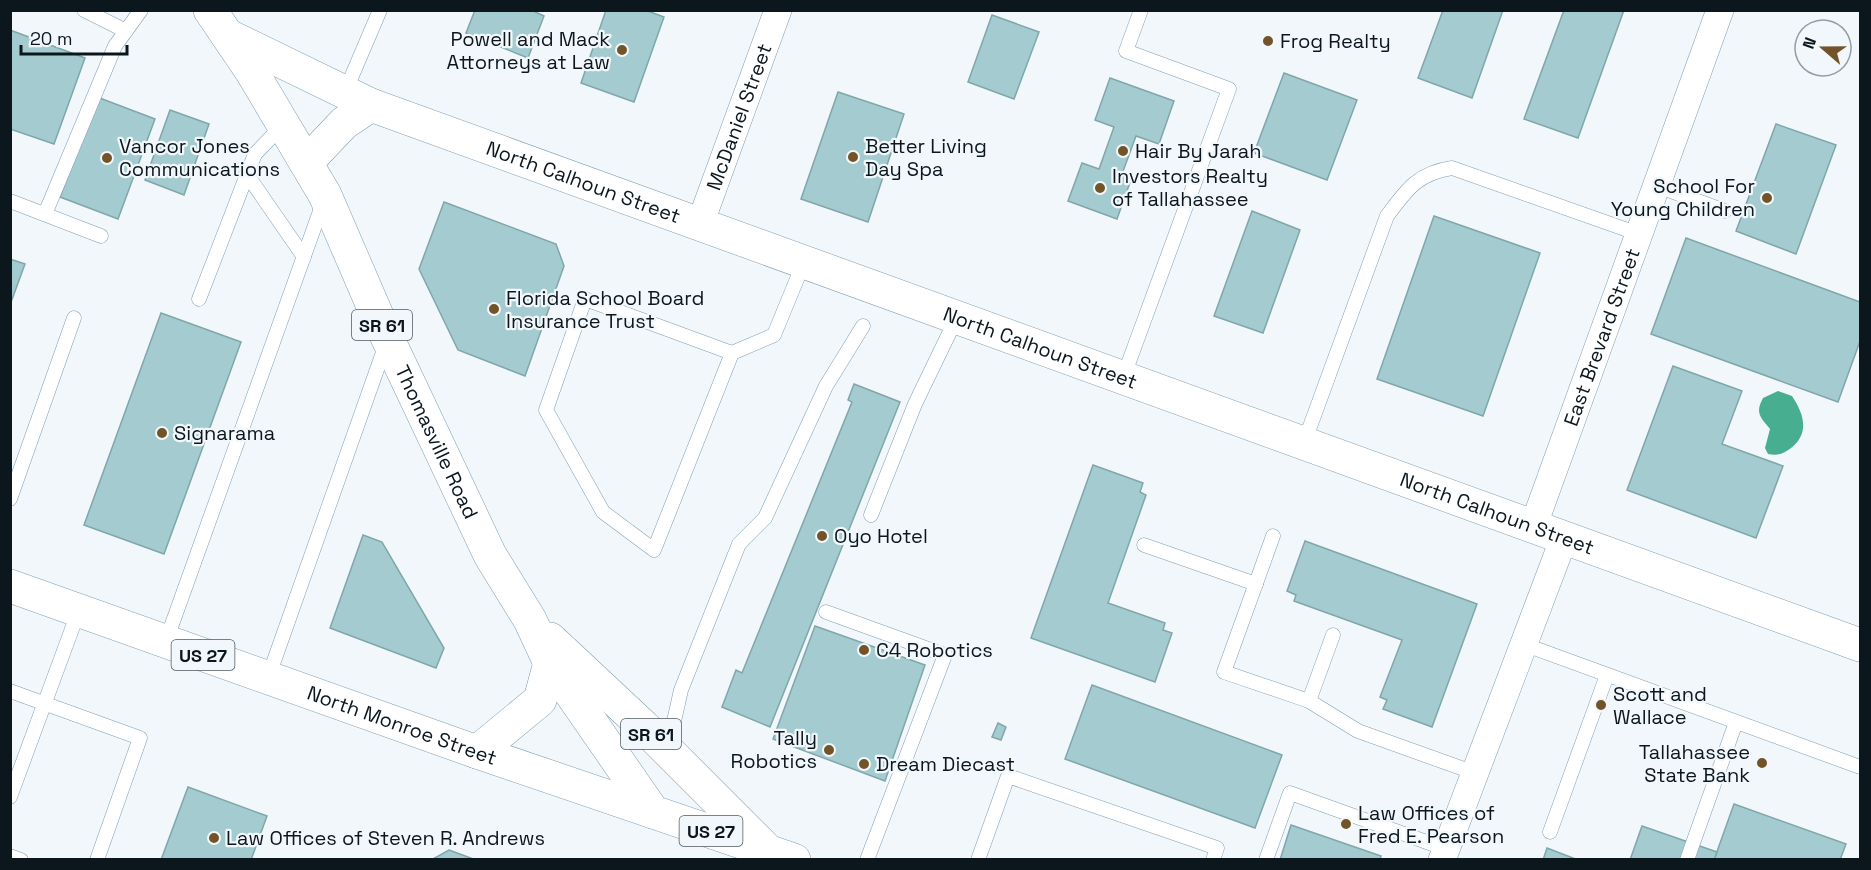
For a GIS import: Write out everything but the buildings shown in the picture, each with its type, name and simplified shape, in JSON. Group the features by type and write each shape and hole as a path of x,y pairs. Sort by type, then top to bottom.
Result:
{"main road":[{"name":"North Calhoun Street","path":"218,23 358,98 1860,645"},
{"name":"Thomasville Road","path":"218,23 252,72 326,195 388,338 490,555 530,620 550,663 653,812"},
{"path":"306,163 344,123 358,98"},
{"name":"North Monroe Street","path":"10,586 776,857"},
{"name":"Thomasville Road","path":"530,620 668,750 776,857"},
{"path":"477,752 540,700 550,663"}],"street":[{"name":"McDaniel Street","path":"700,224 778,10"},
{"name":"East Brevard Street","path":"1533,527 1720,10"},
{"path":"1444,854 1564,538"}],"lane":[{"path":"84,10 126,31"},
{"path":"45,214 115,46 141,10"},
{"path":"358,98 380,10"},
{"path":"1123,378 1229,89 1126,51 1141,10"},
{"path":"199,299 255,154 284,125"},
{"path":"1304,443 1387,216 1407,189 1430,171 1452,168 1639,234"},
{"path":"246,173 304,256"},
{"path":"1656,186 1725,211"},
{"path":"166,642 326,195"},
{"path":"10,201 100,236"},
{"path":"732,353 654,550 603,512 546,410 585,298 732,353 774,335 804,262"},
{"path":"871,515 915,404 957,317"},
{"path":"10,499 74,318"},
{"path":"668,750 681,690 738,544 765,518 826,386 863,326"},
{"path":"268,678 388,338"},
{"path":"1273,536 1224,672 1309,701 1358,731 1475,773"},
{"path":"1144,545 1256,584"},
{"path":"10,797 79,610"},
{"path":"826,612 945,655 867,860"},
{"path":"1309,701 1333,635"},
{"path":"1523,645 1860,767"},
{"path":"1550,832 1607,675"},
{"path":"10,691 140,738 97,860"},
{"path":"1688,860 1736,722"},
{"path":"978,860 1008,776 1217,848 1213,860"},
{"path":"1266,860 1290,793 1444,854"},
{"path":"10,856 21,860"}],"shaded area":[{"path":"1778,391 1792,396 1802,416 1803,430 1791,448 1780,454 1772,455 1768,454 1765,448 1770,429 1761,418 1759,407 1763,398"}],"place":[{"name":"Frog Realty","path":"1268,41"},
{"name":"Powell and Mack Attorneys at Law","path":"622,50"},
{"name":"Hair By Jarah","path":"1123,151"},
{"name":"Better Living Day Spa","path":"853,157"},
{"name":"Vancor Jones Communications","path":"107,158"},
{"name":"Investors Realty of Tallahassee","path":"1100,188"},
{"name":"School For Young Children","path":"1767,198"},
{"name":"Florida School Board Insurance Trust","path":"494,309"},
{"name":"Signarama","path":"162,433"},
{"name":"Oyo Hotel","path":"822,536"},
{"name":"C4 Robotics","path":"864,650"},
{"name":"Scott and Wallace","path":"1601,705"},
{"name":"Tally Robotics","path":"829,750"},
{"name":"Tallahassee State Bank","path":"1762,763"},
{"name":"Dream Diecast","path":"864,764"},
{"name":"Law Offices of Fred E. Pearson","path":"1346,824"},
{"name":"Law Offices of Steven R. Andrews","path":"214,838"}]}
